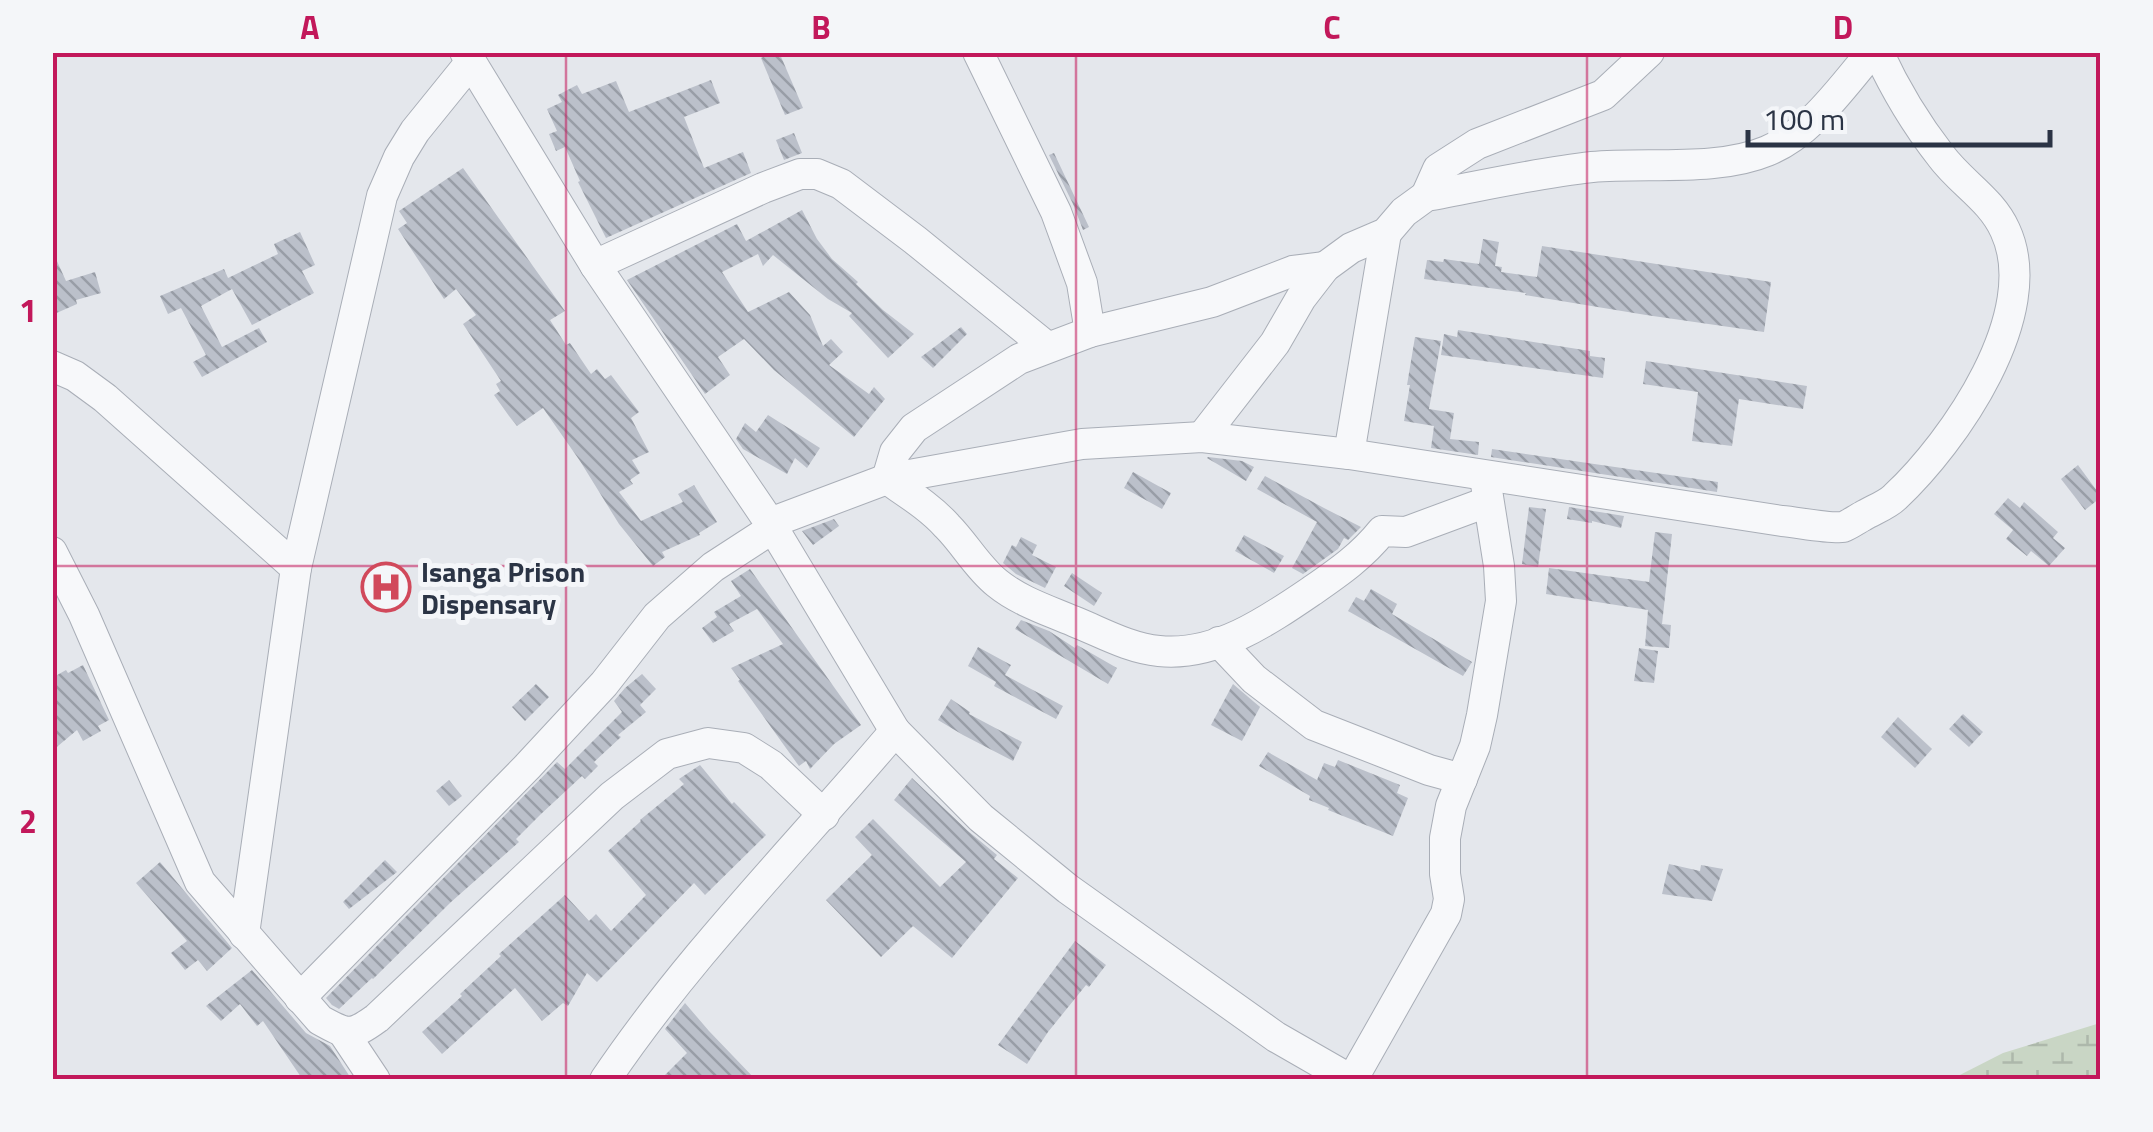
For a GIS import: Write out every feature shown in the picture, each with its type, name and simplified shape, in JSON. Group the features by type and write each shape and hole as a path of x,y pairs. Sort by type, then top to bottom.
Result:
{"street":[{"path":"978,52 1061,224 1082,283 1090,332"},
{"path":"1426,196 1438,168 1478,144 1603,95 1649,52"},
{"path":"300,998 540,754 604,684 657,616 771,525 887,479 1082,444 1202,437 1349,454 1486,489 1842,527 1893,500 1949,437 1977,394 1997,354 2016,286 2012,254 2006,231 1990,204 1942,158 1875,52 1815,118 1796,135 1766,151 1728,161 1592,167 1426,196 1404,212 1386,233 1351,248 1325,267 1275,342 1202,437"},
{"path":"244,934 296,568 382,196 415,131 468,58 596,265 771,525 894,730 981,818 1068,890 1276,1037 1352,1080 1446,914 1449,899 1444,838 1450,806 1475,746 1500,601 1499,566 1486,489"},
{"path":"596,265 763,188 800,174 817,174 841,184 1047,348"},
{"path":"1349,454 1386,233"},
{"path":"887,479 895,452 914,428 1019,360 1090,332 1212,302 1293,271 1325,267"},
{"path":"52,366 75,376 105,398 296,568"},
{"path":"887,479 945,524 978,566 1019,598 1140,648 1164,652 1218,642 1250,631 1278,616 1366,552 1382,531 1406,532 1486,489"},
{"path":"52,552 84,615 200,882 320,1020 343,1032 357,1032 377,1018 612,796 666,754 708,744 744,748 772,765 824,815"},
{"path":"1218,642 1254,679 1314,725 1416,766 1462,779"},
{"path":"605,1080 634,1036 698,956 894,730"},
{"path":"343,1032 376,1080"}],"green space":[{"path":"2100,1023 2100,1079 1952,1079 2003,1053"}],"building":[{"path":"779,52 803,108 785,115 761,58"},
{"path":"711,80 720,103 684,117 704,168 743,152 751,173 606,238 565,147 556,151 549,134 557,131 547,109 562,102 558,95 577,85 582,94 616,81 629,112"},
{"path":"794,133 802,153 784,160 776,140"},
{"path":"1054,153 1089,227 1083,230 1049,155"},
{"path":"463,168 565,311 550,320 566,345 570,343 591,374 597,369 605,379 611,375 639,412 631,418 649,452 632,460 640,473 630,480 633,484 619,492 641,521 683,502 678,494 694,485 717,522 700,535 662,552 665,557 653,566 619,524 543,408 517,426 509,416 494,395 500,391 496,384 501,381 463,324 476,315 456,289 444,299 398,229 407,223 399,211"},
{"path":"802,210 832,259 883,310 914,334 888,358 849,316 852,313 773,255 763,266 758,254 722,272 748,312 789,292 810,315 823,346 831,339 843,352 829,365 869,394 874,387 885,399 854,437 774,370 744,339 718,357 730,375 705,394 627,280 737,224 746,241"},
{"path":"300,232 315,265 302,271 314,293 252,325 232,289 201,306 222,347 259,328 267,342 202,377 193,362 206,355 181,308 168,314 160,296 224,269 228,278 278,254 274,244"},
{"path":"1483,239 1499,242 1495,266 1502,267 1501,272 1537,277 1542,246 1771,282 1764,332 1424,279 1427,260 1479,264"},
{"path":"52,250 66,281 95,272 101,293 76,300 77,304 52,315"},
{"path":"961,327 967,334 933,368 921,357"},
{"path":"1458,330 1590,351 1590,356 1605,358 1603,378 1441,355 1444,334 1457,337"},
{"path":"1415,337 1441,341 1429,409 1454,413 1450,439 1479,442 1478,455 1431,448 1434,426 1404,421"},
{"path":"1646,361 1807,386 1803,409 1739,399 1732,446 1692,441 1698,392 1643,384"},
{"path":"768,415 820,448 807,468 795,458 787,474 743,449 736,439 745,423 756,432"},
{"path":"1492,449 1718,482 1717,492 1491,457"},
{"path":"1208,457 1242,461 1254,467 1246,481"},
{"path":"2078,465 2100,495 2085,510 2061,479"},
{"path":"1133,472 1171,493 1162,509 1124,488"},
{"path":"1265,476 1361,527 1303,574 1292,568 1317,522 1257,489"},
{"path":"2008,498 2020,508 2024,502 2058,532 2053,538 2065,548 2049,566 2031,551 2027,556 2006,539 2013,530 1994,514"},
{"path":"1529,507 1546,509 1538,567 1522,564"},
{"path":"1569,507 1624,516 1621,528 1567,519"},
{"path":"834,519 839,526 813,545 802,531"},
{"path":"1655,532 1672,534 1662,624 1671,625 1669,648 1645,646 1648,610 1546,594 1549,568 1649,582"},
{"path":"1244,535 1284,556 1274,573 1235,551"},
{"path":"1021,537 1037,545 1032,555 1056,567 1045,588 1003,563"},
{"path":"750,569 861,725 834,744 810,769 806,761 799,766 731,668 783,644 757,609 729,624 734,631 713,643 702,628 717,617 714,612 741,596 731,581"},
{"path":"1072,573 1102,593 1094,606 1064,586"},
{"path":"1371,589 1397,604 1392,614 1472,662 1463,676 1348,611 1356,597 1364,601"},
{"path":"1021,620 1117,668 1108,684 1015,629"},
{"path":"978,647 1011,665 1005,675 1063,706 1056,719 994,686 996,682 968,666"},
{"path":"1639,648 1658,651 1654,683 1634,681"},
{"path":"83,665 109,720 98,726 101,731 83,741 77,730 52,751 52,678"},
{"path":"642,674 656,689 640,705 646,712 594,762 598,766 541,814 516,839 519,842 373,979 339,1009 332,1005 326,998 557,762 565,769 622,712 614,701"},
{"path":"536,684 549,697 525,721 512,707"},
{"path":"1233,684 1260,707 1242,741 1211,725"},
{"path":"951,699 969,714 1022,742 1013,761 938,720"},
{"path":"1963,714 1983,732 1969,747 1949,729"},
{"path":"1898,717 1932,749 1915,768 1881,737"},
{"path":"1268,752 1317,780 1324,763 1335,767 1338,760 1400,785 1397,793 1408,798 1393,836 1309,800 1310,796 1259,766"},
{"path":"700,765 732,804 766,835 705,895 694,883 597,982 587,973 568,1006 563,1003 542,1021 515,988 442,1054 422,1032 462,996 499,954 565,895 589,921 596,914 611,931 646,895 608,851 684,784 679,779"},
{"path":"912,778 1018,878 952,958 913,926 881,957 826,900 872,855 855,837 873,819 940,887 966,862 894,800"},
{"path":"449,780 462,796 449,806 436,791"},
{"path":"385,860 397,872 349,909 343,902"},
{"path":"160,862 232,948 207,971 198,960 185,970 171,953 187,941 136,883"},
{"path":"1669,864 1700,871 1701,865 1723,869 1712,901 1662,894"},
{"path":"1075,941 1106,965 1048,1032 1027,1064 998,1045"},
{"path":"252,970 306,1033 330,1046 352,1080 303,1080 263,1021 257,1026 240,1004 221,1021 206,1006"},
{"path":"685,1003 756,1080 660,1080 687,1053 665,1029"}],"place":[{"name":"Isanga Prison Dispensary","path":"386,587"}]}
